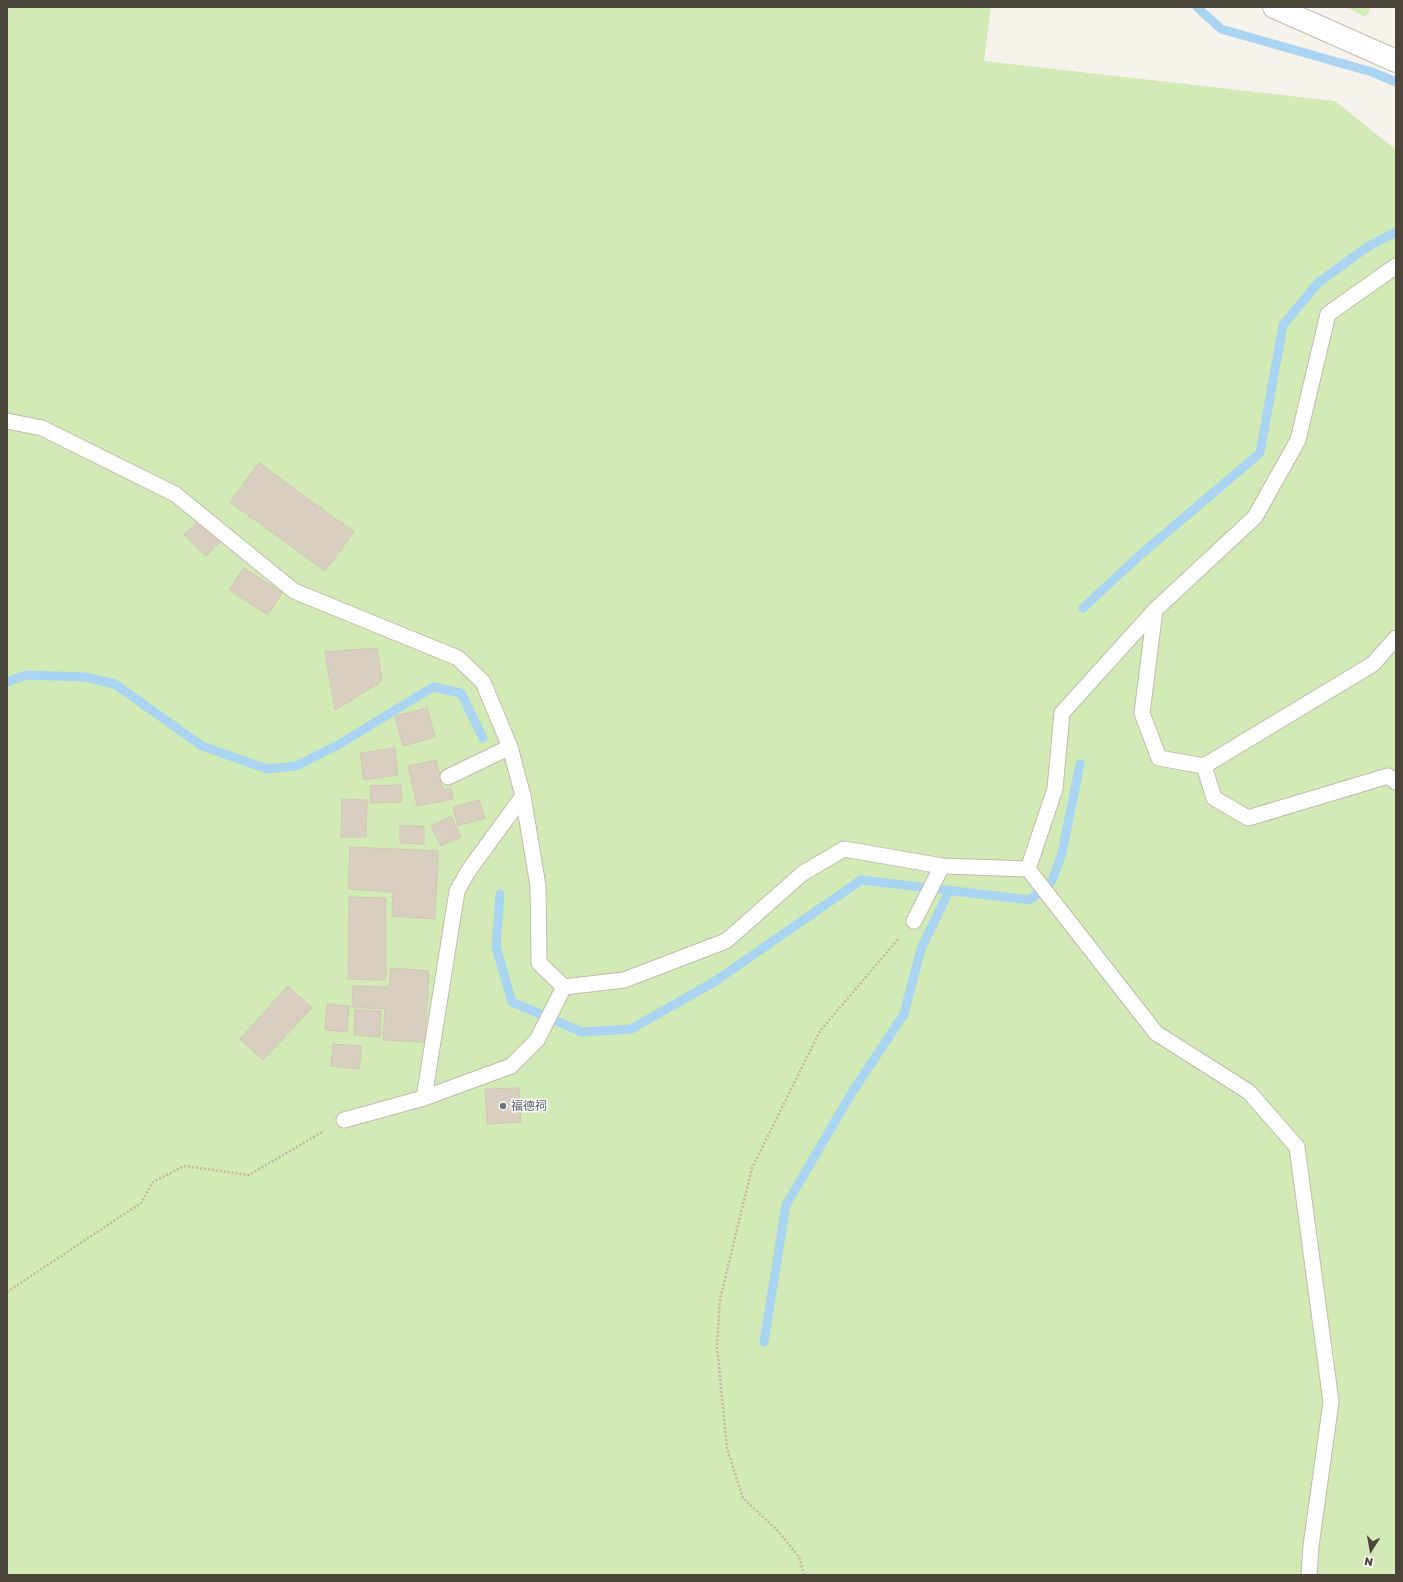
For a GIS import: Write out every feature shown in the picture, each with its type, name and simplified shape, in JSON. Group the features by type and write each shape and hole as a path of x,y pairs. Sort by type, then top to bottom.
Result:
{"street":[{"path":"1274,7 1396,61"}],"lane":[{"path":"1028,869 1055,789 1062,713 1155,610 1255,517 1298,440 1328,314 1396,266"},
{"path":"7,421 42,428 175,494 294,591 458,658 483,682 510,746 523,796 538,886 539,963 564,987"},
{"path":"1155,610 1142,713 1159,758 1204,766 1373,664 1396,638"},
{"path":"448,777 510,746"},
{"path":"1204,766 1214,798 1248,818 1388,776 1396,782"},
{"path":"424,1098 457,891 469,870 523,796"},
{"path":"564,987 624,980 726,941 803,873 844,849 942,866 1028,869"},
{"path":"914,921 942,866"},
{"path":"1028,869 1156,1033 1249,1092 1297,1147 1331,1402 1311,1546 1309,1575"},
{"path":"344,1120 424,1098 511,1066 537,1040 564,987"}],"path":[{"path":"804,1575 798,1557 779,1532 743,1498 727,1449 717,1346 720,1299 752,1168 820,1031 914,921"},
{"path":"7,1292 141,1203 153,1182 184,1166 249,1175 344,1120"}],"green space":[{"path":"7,7 991,7 984,61 1335,101 1396,150 1396,1575 7,1575"},
{"path":"1345,7 1371,7 1366,17"}],"building":[{"path":"259,463 354,532 325,571 230,502"},
{"path":"199,520 221,541 206,556 184,535"},
{"path":"244,568 282,593 268,615 229,590"},
{"path":"377,648 382,681 335,710 325,652"},
{"path":"427,708 435,737 403,746 395,716"},
{"path":"395,748 398,775 364,780 360,753"},
{"path":"436,760 443,790 451,788 453,799 417,806 408,766"},
{"path":"401,785 402,802 371,803 370,786"},
{"path":"342,799 367,800 366,837 341,837"},
{"path":"479,800 485,818 458,826 453,807"},
{"path":"451,816 461,837 441,846 431,826"},
{"path":"400,826 424,826 424,844 400,843"},
{"path":"350,847 438,851 435,919 392,916 393,892 348,889"},
{"path":"349,897 386,898 386,980 348,979"},
{"path":"391,968 429,971 425,1042 383,1040 385,1009 352,1007 353,986 389,987"},
{"path":"288,986 312,1008 263,1060 240,1039"},
{"path":"327,1004 349,1006 347,1032 325,1030"},
{"path":"355,1010 381,1011 380,1037 354,1035"},
{"path":"333,1044 362,1046 359,1069 331,1066"},
{"name":"福德祠","path":"519,1088 521,1122 487,1124 485,1089"}],"waterway":[{"path":"1197,7 1221,29 1372,72 1396,82"},
{"path":"1083,608 1139,556 1260,453 1283,325 1318,283 1367,247 1396,232"},
{"path":"7,682 26,675 85,677 115,684 202,746 267,769 296,766 338,745 433,687 461,693 483,738"},
{"path":"500,894 496,947 512,1002 582,1032 631,1029 714,982 861,880 1030,900 1052,881 1062,853 1080,764"},
{"path":"764,1342 786,1205 851,1094 904,1014 921,949 949,891"}],"place":[{"name":"福德祠","path":"503,1106"}]}
